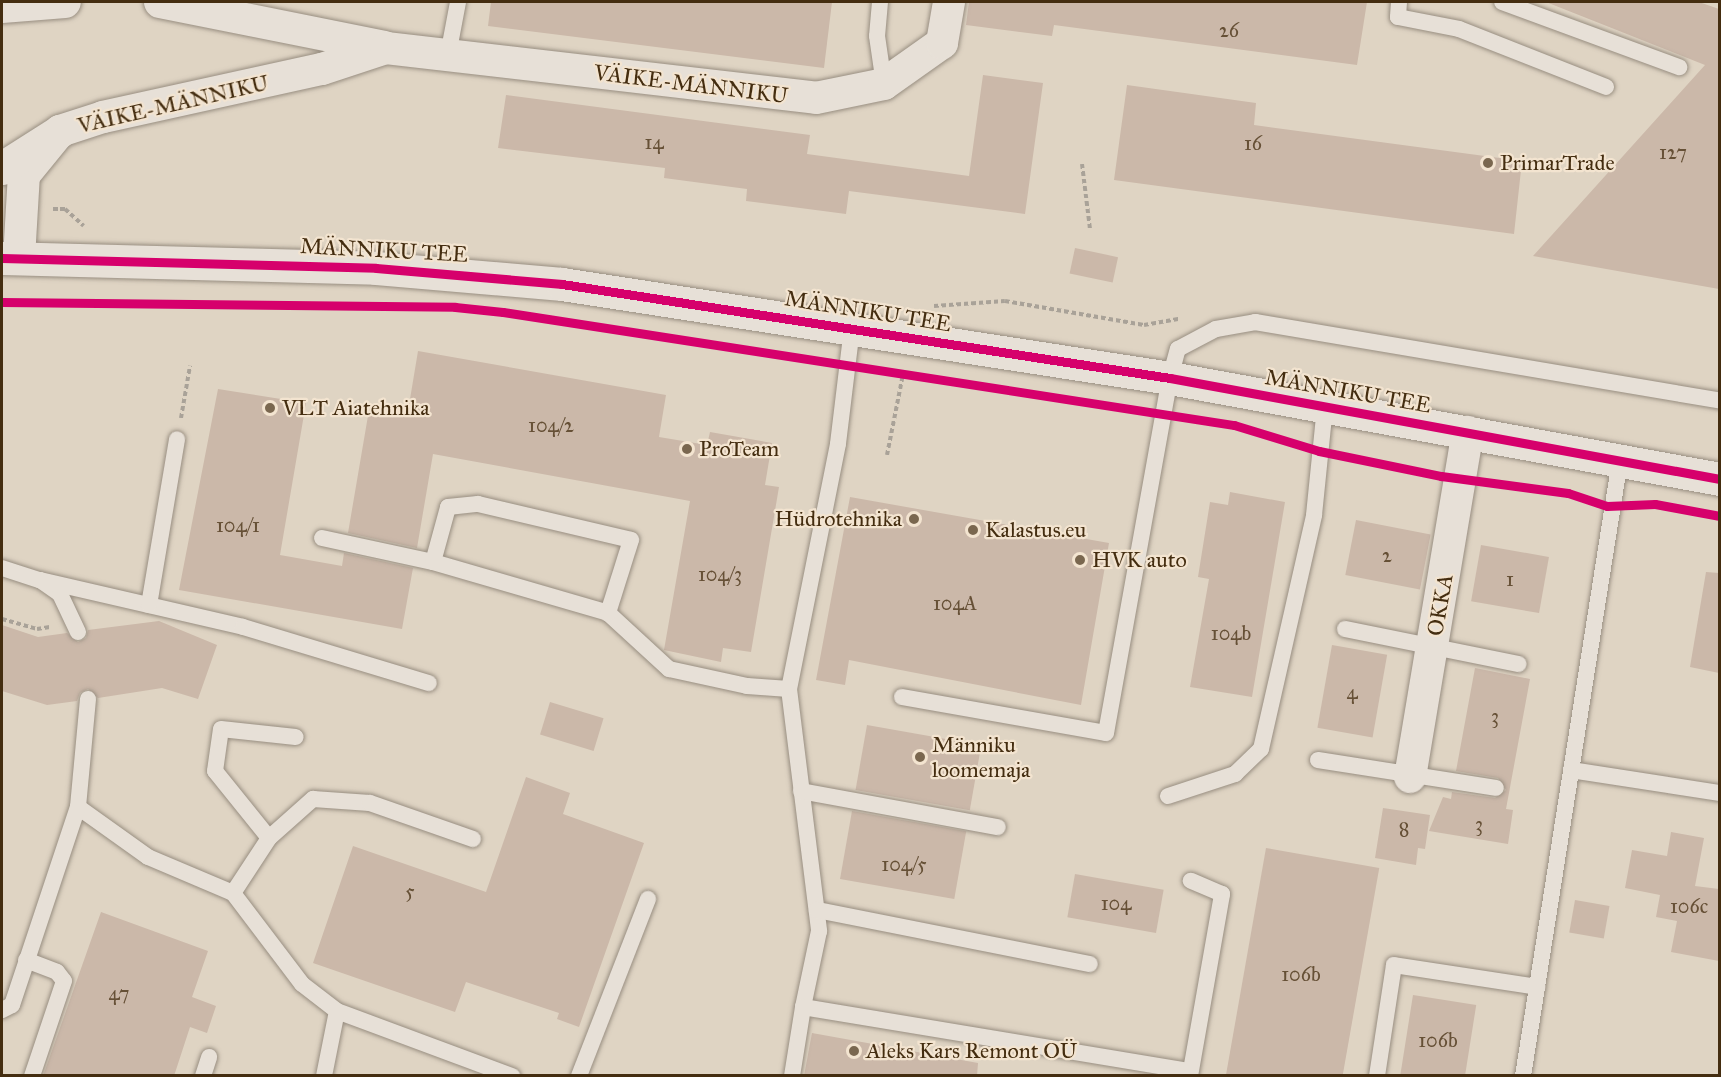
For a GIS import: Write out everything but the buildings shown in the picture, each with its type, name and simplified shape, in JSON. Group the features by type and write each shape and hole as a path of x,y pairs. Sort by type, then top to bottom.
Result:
{"street":[{"path":"2,7 65,2"},
{"name":"VÄIKE-MÄNNIKU","path":"160,2 386,48 816,98 884,84 942,43 949,2"},
{"name":"VÄIKE-MÄNNIKU","path":"10,258 24,175 60,131 103,117 322,69 386,48"},
{"path":"2,168 60,131"},
{"name":"MÄNNIKU TEE","path":"10,258 460,273 852,328 1170,378 1719,479"},
{"name":"OKKA","path":"1410,777 1468,432"}],"lane":[{"path":"448,55 458,2"},
{"path":"880,2 877,36 884,84"},
{"path":"1399,2 1398,17 1459,29 1606,87"},
{"path":"1502,2 1679,67"},
{"path":"902,697 1106,734 1170,378 1178,349 1216,329 1255,322 1719,401"},
{"path":"792,1076 803,1007 819,931 789,689 838,444 852,328"},
{"path":"1168,796 1235,774 1261,749 1314,515 1325,406"},
{"path":"149,605 177,440"},
{"path":"1523,1076 1620,460"},
{"path":"433,562 448,507 478,504 631,540 608,613"},
{"path":"322,538 433,562 608,613 669,669 747,686 789,689"},
{"path":"2,568 40,580 243,627 429,683"},
{"path":"40,580 60,594 77,627"},
{"path":"1345,629 1518,663"},
{"path":"2,1010 12,1005 78,807 88,699"},
{"path":"269,838 215,771 221,729 296,737"},
{"path":"1318,760 1410,777 1496,788"},
{"path":"1571,770 1719,793"},
{"path":"801,791 998,827"},
{"path":"233,893 269,838 313,798 370,803 473,839"},
{"path":"78,807 148,857 233,893 302,984 338,1011 512,1076"},
{"path":"803,1007 1190,1073 1222,894 1191,880"},
{"path":"579,1076 648,899"},
{"path":"818,910 1090,964"},
{"path":"26,960 57,972 64,981 32,1076"},
{"path":"1377,1076 1394,965 1537,987"},
{"path":"324,1076 338,1011"},
{"path":"203,1076 209,1057"}],"path":[{"path":"1082,164 1090,229"},
{"path":"177,440 190,366"},
{"path":"887,455 903,374"},
{"path":"2,619 38,629 77,627"}],"cycle path":[{"path":"2,258 376,268 562,284 1170,378 1720,479"},
{"path":"2,302 455,307 503,312 1234,425 1319,451 1441,476 1568,493 1607,506 1655,504 1720,516"}],"place":[{"name":"PrimarTrade","path":"1488,163"},
{"name":"VLT Aiatehnika","path":"270,408"},
{"name":"ProTeam","path":"687,449"},
{"name":"Hüdrotehnika","path":"914,519"},
{"name":"Kalastus.eu","path":"973,530"},
{"name":"HVK auto","path":"1080,560"},
{"name":"Männiku loomemaja","path":"920,757"},
{"name":"Aleks Kars Remont OÜ","path":"854,1051"}]}
